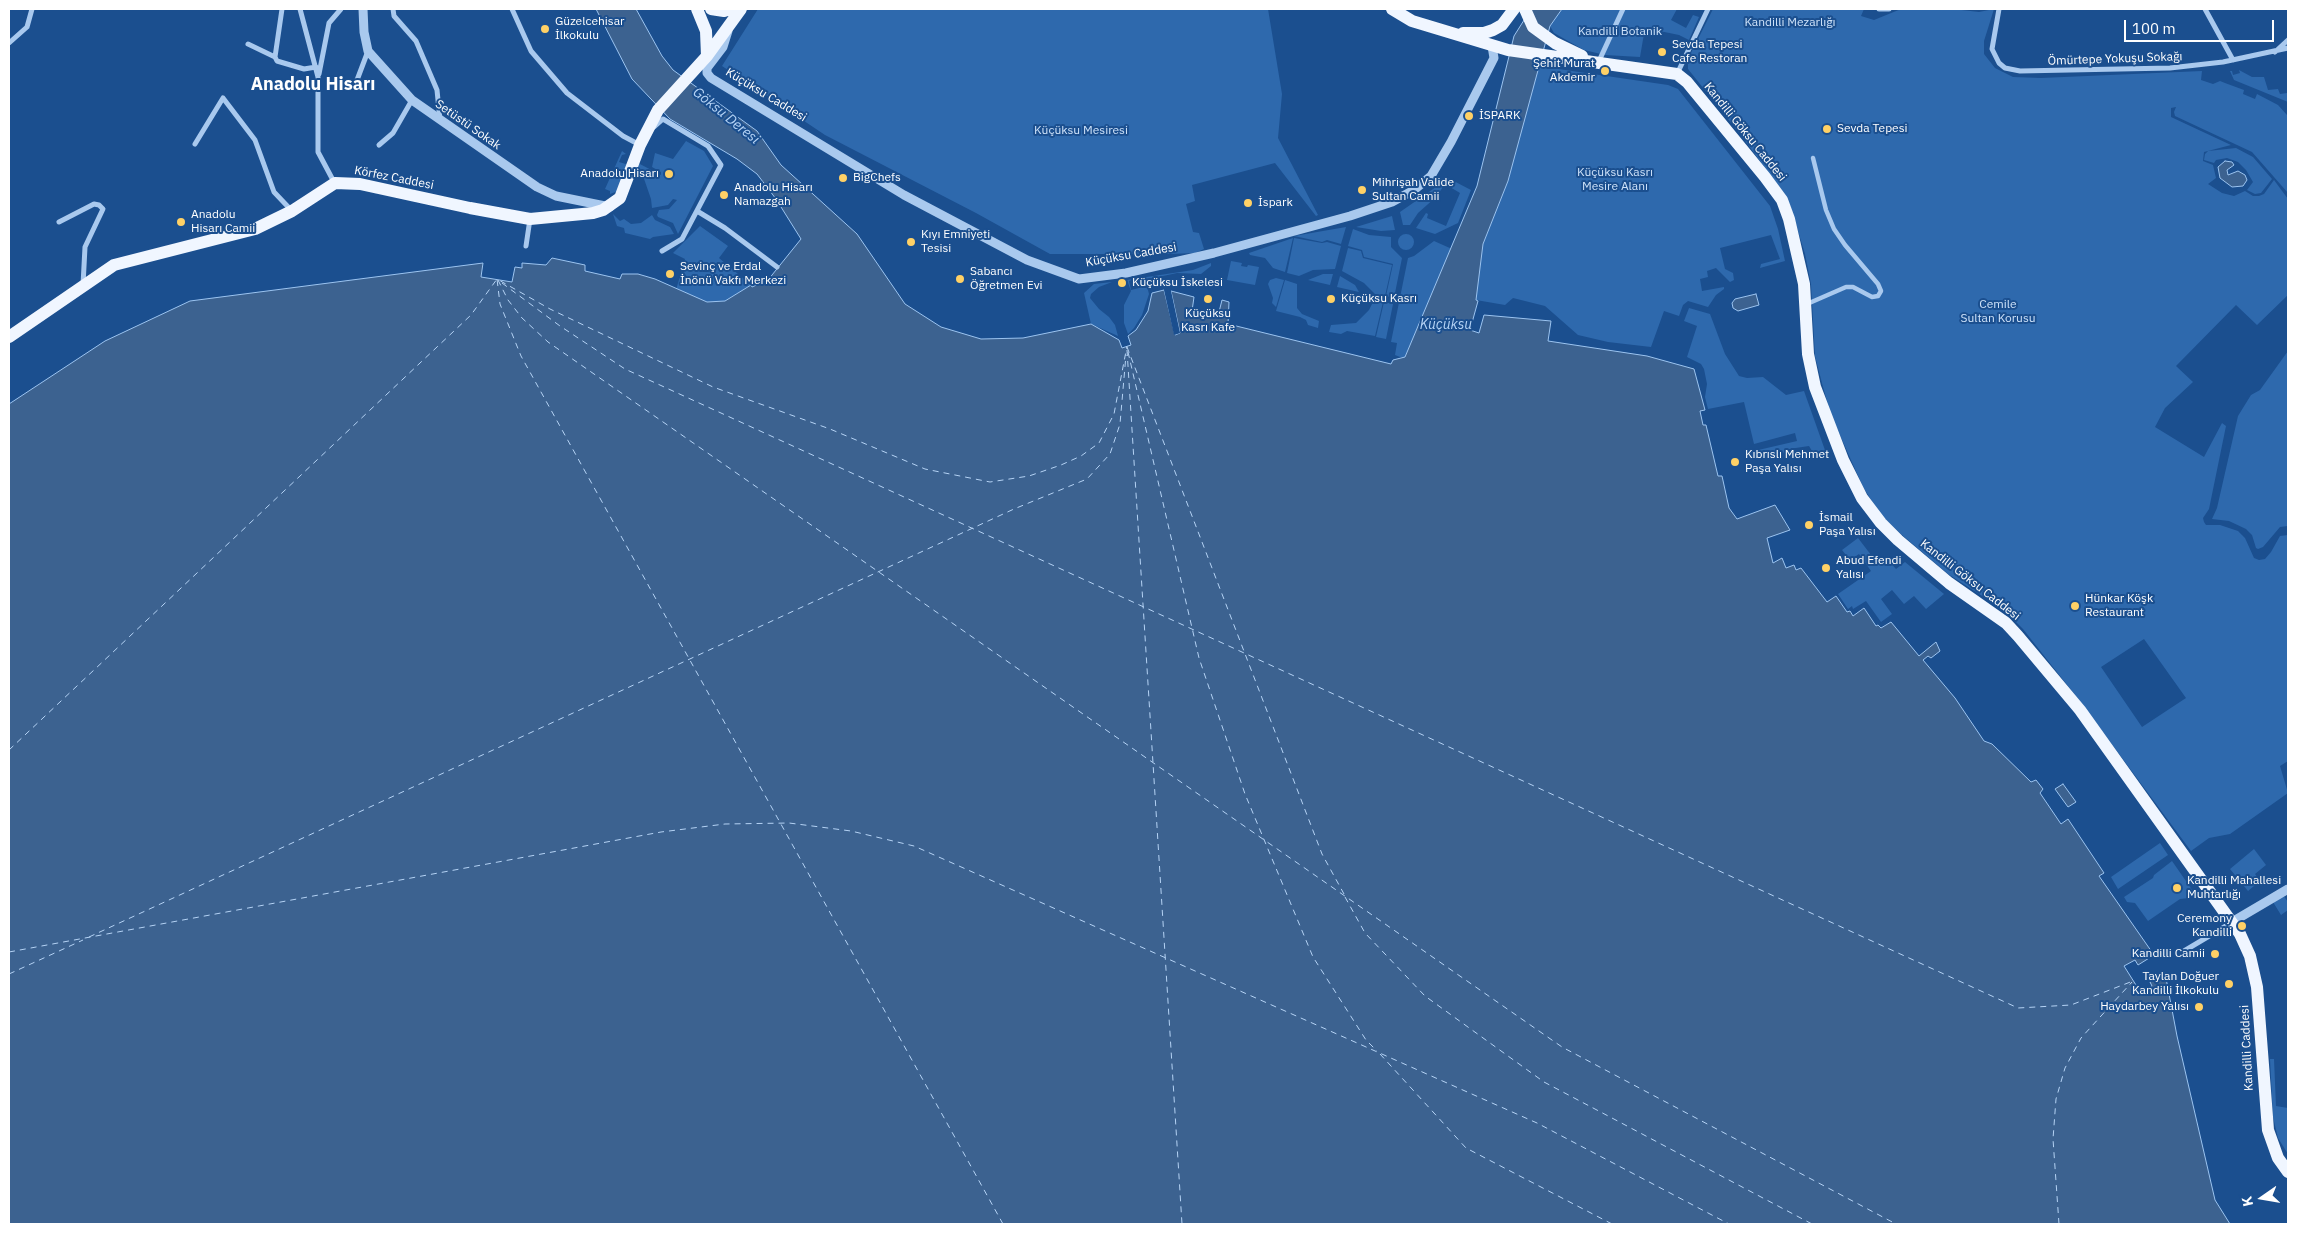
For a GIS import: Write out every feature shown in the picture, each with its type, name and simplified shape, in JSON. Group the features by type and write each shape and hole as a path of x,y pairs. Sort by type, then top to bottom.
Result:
{"main road":[{"path":"697,9 706,31 707,56"},
{"path":"711,9 730,9"},
{"path":"610,207 620,198 640,145 658,110 707,56 741,9"},
{"path":"1392,9 1412,21 1493,52 1508,50 1677,74"},
{"path":"1431,28 1465,33 1484,33 1502,25 1514,9"},
{"path":"1526,14 1533,27 1555,43 1595,61"},
{"name":"Kandilli Göksu Caddesi","path":"1677,74 1687,82 1709,108 1765,176 1782,200 1789,219 1804,284 1809,364 1815,387 1857,490 1868,507 1888,530 1926,564 2000,618 2018,636 2074,703 2232,922"},
{"path":"9,337 114,265 255,229 292,211 335,183"},
{"name":"Körfez Caddesi","path":"335,183 360,184 530,219 592,214 610,207"},
{"name":"Kandilli Caddesi","path":"2232,922 2246,945 2257,987 2268,1130 2278,1158 2288,1172"}],"street":[{"path":"9,43 26,27 32,9"},
{"path":"275,57 282,9"},
{"path":"300,9 318,77 318,152 335,183"},
{"path":"318,77 329,23 341,9"},
{"path":"354,88 368,51 364,32 363,9"},
{"path":"393,9 394,16 416,41 437,90 440,121"},
{"path":"512,9 531,50 567,93 623,136 640,145"},
{"path":"1595,61 1623,9"},
{"path":"1677,74 1708,9"},
{"path":"1879,9 1889,9"},
{"name":"Ömürtepe Yokuşu Sokağı","path":"1999,9 1992,49 1999,63 2012,70 2170,68 2233,60 2288,48"},
{"path":"2205,9 2233,60"},
{"name":"Küçüksu Caddesi","path":"730,24 723,47 707,68 710,78 904,195 1027,260 1079,279 1126,273 1214,254 1350,216 1392,202 1414,190 1431,176 1451,142 1493,52"},
{"path":"2274,52 2288,40"},
{"path":"248,44 275,57 280,63 304,69 316,67"},
{"name":"Setüstü Sokak","path":"368,51 412,100 537,187 556,196 610,207"},
{"path":"195,144 223,98 255,140 274,192 292,211"},
{"path":"379,145 393,133 412,100"},
{"path":"647,130 652,129 663,119 708,146 721,166 682,239 662,250"},
{"path":"1806,305 1846,287 1852,287 1872,297 1881,294 1878,284 1845,245 1834,228 1826,210 1813,158"},
{"path":"59,222 94,204 99,205 103,209 85,247 83,285"},
{"path":"697,211 725,228 777,267"},
{"path":"526,246 530,219"},
{"path":"2184,951 2288,889"}],"green space":[{"name":"Küçüksu Mesiresi","path":"758,9 1268,9 1282,94 1278,138 1318,215 1316,216 1275,163 1192,185 1195,201 1186,204 1193,232 1199,233 1204,249 1195,253 1050,254 976,213 825,135 722,66"},
{"name":"Kandilli Botanik","path":"1562,9 1677,9 1671,20 1686,28 1693,15 1699,17 1689,40 1679,35 1645,28 1640,57 1605,55 1584,50 1554,33 1550,26"},
{"name":"Cemile Sultan Korusu","path":"1713,9 1864,9 1861,16 1874,20 1901,9 1953,9 1979,12 1994,9 1984,41 1984,54 1995,68 2013,77 2041,78 2202,71 2201,80 2213,84 2220,81 2244,90 2243,94 2255,99 2257,94 2278,105 2287,115 2288,193 2252,152 2175,116 2176,107 2171,108 2171,117 2231,145 2204,152 2203,161 2213,165 2216,178 2208,184 2222,193 2234,196 2245,191 2253,196 2259,196 2264,194 2274,180 2288,199 2288,295 2257,325 2236,305 2176,366 2193,382 2165,408 2155,427 2204,457 2222,423 2226,426 2209,509 2203,518 2204,522 2206,525 2220,525 2238,531 2245,538 2254,558 2259,560 2265,559 2280,536 2288,535 2288,761 2280,766 2288,793 2230,834 2209,838 2191,851 2079,700 2023,629 2004,610 1948,574 1880,514 1863,487 1831,415 1815,356 1811,284 1805,254 1791,208 1784,193 1688,69 1688,59","holes":["2144,639 2186,698 2142,727 2101,667"]},
{"name":"Küçüksu Kasrı Mesire Alanı","path":"1538,66 1668,85 1678,89 1770,206 1778,229 1785,261 1760,268 1761,264 1780,259 1771,235 1720,248 1725,269 1733,273 1734,280 1730,282 1716,268 1707,271 1708,277 1700,279 1702,291 1724,287 1724,289 1716,295 1708,307 1688,301 1683,305 1679,316 1664,311 1651,347 1608,342 1578,335 1545,306 1513,298 1505,305 1476,300 1483,244 1508,181"},
{"path":"2239,70 2252,77 2264,77 2268,90 2278,89 2280,94 2287,93 2288,102 2234,80 2230,71 2232,71 2233,75 2240,73"},
{"path":"686,141 704,151 713,166 678,234 673,223 657,215 659,210 669,209 677,200 673,199 668,205 652,208 651,199 642,173 636,169 636,162 661,175 661,172 652,167 655,153 673,159"},
{"path":"2236,148 2253,157 2272,179 2261,193 2255,194 2247,190 2253,182 2246,170 2238,162 2227,158 2216,160 2214,163 2204,160 2205,154 2208,151"},
{"path":"622,151 626,154 622,155 619,162 629,165 618,191 610,194 610,191 605,189"},
{"path":"1446,177 1471,190 1458,223 1435,234 1416,228 1426,213 1428,214 1427,218 1446,226 1460,193 1445,184 1436,197 1418,213 1410,225 1403,225 1400,212 1436,187"},
{"path":"613,214 620,221 624,219 631,224 641,223 652,215 655,220 670,227 674,234 650,239 625,233 624,228 617,226"},
{"path":"1392,216 1395,230 1381,231 1356,227"},
{"path":"700,226 728,246 719,258 751,285 725,301 707,302 676,290 685,259 673,253"},
{"path":"1346,227 1341,244 1327,240 1322,242 1294,236"},
{"path":"1353,229 1369,235 1391,237 1391,247 1402,258 1394,298 1386,296 1393,264 1364,257 1362,250 1348,246"},
{"path":"1403,234 1409,234 1414,239 1412,248 1403,250 1398,245 1398,239"},
{"path":"1293,238 1285,272 1273,268 1265,258 1250,255 1249,253"},
{"path":"1294,238 1322,243 1327,242 1341,246 1335,269 1313,270 1299,276 1287,273"},
{"path":"1434,241 1452,249 1405,357 1400,357 1395,355 1397,343 1391,342 1408,258 1414,256"},
{"path":"1348,248 1361,251 1363,258 1392,265 1385,296 1375,294 1364,283 1342,271"},
{"path":"1231,261 1242,263 1241,266 1259,267 1255,285 1227,280"},
{"path":"1211,263 1211,266 1201,274 1177,273 1135,282 1134,279 1129,281 1131,290 1147,286 1149,294 1142,315 1128,334 1124,323 1124,305 1131,291 1127,280 1193,270"},
{"path":"1323,274 1333,274 1330,285 1308,280"},
{"path":"1340,276 1355,285 1359,292 1337,287"},
{"path":"1276,278 1284,280 1276,307 1272,303 1273,298 1268,284 1270,280"},
{"path":"1285,280 1297,284 1297,308 1302,314 1319,321 1318,328 1308,325 1306,320 1300,317 1276,311"},
{"path":"1112,282 1099,287 1091,294 1090,298 1115,325 1118,336 1091,324 1084,293 1094,284"},
{"path":"1374,300 1383,302 1375,336 1347,331 1341,334 1329,332 1331,325 1356,323 1369,310"},
{"path":"1384,302 1393,304 1386,339 1376,337"},
{"path":"1689,308 1710,314 1725,354 1739,376 1747,378 1763,377 1786,395 1804,391 1826,453 1815,456 1809,446 1789,449 1786,452 1771,456 1770,453 1755,456 1754,451 1797,441 1795,433 1754,444 1744,402 1708,409 1705,397 1707,384 1704,369 1701,364 1687,357 1697,326 1684,321"},
{"path":"2288,351 2288,526 2280,527 2263,547 2258,549 2252,535 2246,529 2229,521 2212,519 2217,508 2238,416 2251,395 2260,390"},
{"path":"1858,538 1878,564 1886,558 1896,569 1905,562 1944,594 1926,609 1914,596 1904,604 1892,590 1881,599 1892,614 1881,622 1866,601 1853,609 1852,606 1848,609 1838,594 1871,571 1859,554 1850,560 1842,550"},
{"path":"2160,843 2168,855 2118,889 2111,877"},
{"path":"2254,849 2266,865 2255,874 2260,881 2248,891 2230,869"},
{"path":"2172,861 2195,894 2189,898 2180,899 2148,921 2135,903 2127,902 2124,897 2153,878 2154,875"},
{"path":"2283,895 2288,902 2288,910 2281,915 2273,902"},
{"path":"2270,1059 2274,1059 2276,1106 2288,1108 2288,1154 2278,1138 2273,1117"}],"water":[{"path":"596,9 636,9 662,56 673,70 757,131 781,165 857,234 905,304 941,327 981,339 1023,338 1091,324 1119,340 1122,348 1131,345 1128,336 1136,330 1148,311 1152,293 1164,290 1175,335 1180,333 1171,291 1194,297 1192,311 1218,316 1222,300 1229,302 1228,324 1391,364 1393,360 1405,357 1477,186 1514,36 1531,9 1562,9 1550,26 1508,181 1483,244 1476,300 1478,301 1470,330 1479,333 1484,315 1551,321 1548,341 1647,356 1694,369 1705,410 1700,411 1703,425 1706,425 1718,476 1722,476 1729,508 1737,519 1775,505 1790,530 1767,538 1773,563 1782,558 1786,568 1794,565 1796,570 1801,568 1827,602 1836,596 1847,612 1850,611 1853,616 1864,608 1876,626 1878,625 1881,628 1891,622 1919,656 1936,642 1940,651 1931,658 1928,656 1923,660 1955,698 1984,741 1992,744 2031,782 2036,780 2043,789 2040,793 2061,824 2068,819 2104,873 2099,876 2154,955 2138,965 2135,960 2124,966 2141,993 2152,986 2150,982 2165,973 2177,1036 2215,1200 2230,1224 9,1224 9,404 105,341 190,301 483,263 481,277 512,282 515,267 522,268 522,263 546,265 552,258 585,265 585,271 620,279 622,274 638,274 655,279 707,302 725,301 751,285 752,287 768,280 801,239 776,199 757,174 737,159 670,119 632,79"},
{"path":"2225,161 2232,162 2234,165 2227,170 2228,175 2238,171 2245,175 2247,180 2243,186 2232,187 2220,178 2218,167"},
{"path":"1756,294 1759,305 1738,311 1733,308 1732,303 1735,299"},
{"path":"2063,784 2076,802 2068,807 2055,789"}],"pier":[{"path":"1164,290 1167,290 1176,332 1169,291 1171,291 1180,333 1174,335"}],"ferry route":[{"path":"9,750 471,315 497,279"},
{"path":"1003,1224 521,356 500,304 497,279 550,309 713,387 830,429 925,469 990,482 1029,476 1061,465 1081,456 1099,443 1114,414 1127,346"},
{"path":"498,280 508,300 522,318 548,342 1562,1047 1896,1224"},
{"path":"502,283 560,326 625,369 2018,1008 2071,1005 2133,981"},
{"path":"1127,347 1322,854 1344,894"},
{"path":"1127,350 1182,1224"},
{"path":"1128,352 1199,658 1245,794 1313,957 1366,1040 1377,1051"},
{"path":"89,937 1014,509 1087,479 1110,454 1120,424 1126,355"},
{"path":"9,952 661,832 725,824 789,823 851,831 914,846 1537,1123 1729,1224"},
{"path":"1345,897 1365,933 1425,996 1544,1082 1812,1224"},
{"path":"9,974 83,940"},
{"path":"2059,1224 2053,1139 2056,1099 2065,1068 2081,1038 2132,982"},
{"path":"1380,1054 1466,1148 1612,1224"}],"place":[{"name":"Güzelcehisar İlkokulu","path":"545,29"},
{"name":"Sevda Tepesi Cafe Restoran","path":"1662,52"},
{"name":"Şehit Murat Akdemir","path":"1605,71"},
{"name":"İSPARK","path":"1469,116"},
{"name":"Sevda Tepesi","path":"1827,129"},
{"name":"Anadolu Hisarı","path":"669,174"},
{"name":"BigChefs","path":"843,178"},
{"name":"Mihrişah Valide Sultan Camii","path":"1362,190"},
{"name":"Anadolu Hisarı Namazgah","path":"724,195"},
{"name":"İspark","path":"1248,203"},
{"name":"Anadolu Hisarı Camii","path":"181,222"},
{"name":"Kıyı Emniyeti Tesisi","path":"911,242"},
{"name":"Sevinç ve Erdal İnönü Vakfı Merkezi","path":"670,274"},
{"name":"Sabancı Öğretmen Evi","path":"960,279"},
{"name":"Küçüksu İskelesi","path":"1122,283"},
{"name":"Küçüksu Kasrı Kafe","path":"1208,299"},
{"name":"Küçüksu Kasrı","path":"1331,299"},
{"name":"Kıbrıslı Mehmet Paşa Yalısı","path":"1735,462"},
{"name":"İsmail Paşa Yalısı","path":"1809,525"},
{"name":"Abud Efendi Yalısı","path":"1826,568"},
{"name":"Hünkar Köşk Restaurant","path":"2075,606"},
{"name":"Kandilli Mahallesi Muhtarlığı","path":"2177,888"},
{"name":"Ceremony Kandilli","path":"2242,926"},
{"name":"Kandilli Camii","path":"2215,954"},
{"name":"Taylan Doğuer Kandilli İlkokulu","path":"2229,984"},
{"name":"Haydarbey Yalısı","path":"2199,1007"}],"district":[{"name":"Anadolu Hisarı","path":"313,85"}],"park label":[{"name":"Kandilli Mezarlığı","path":"1790,23"}],"water label":[{"name":"Göksu Deresi","path":"726,116"},
{"name":"Küçüksu","path":"1446,325"}]}
